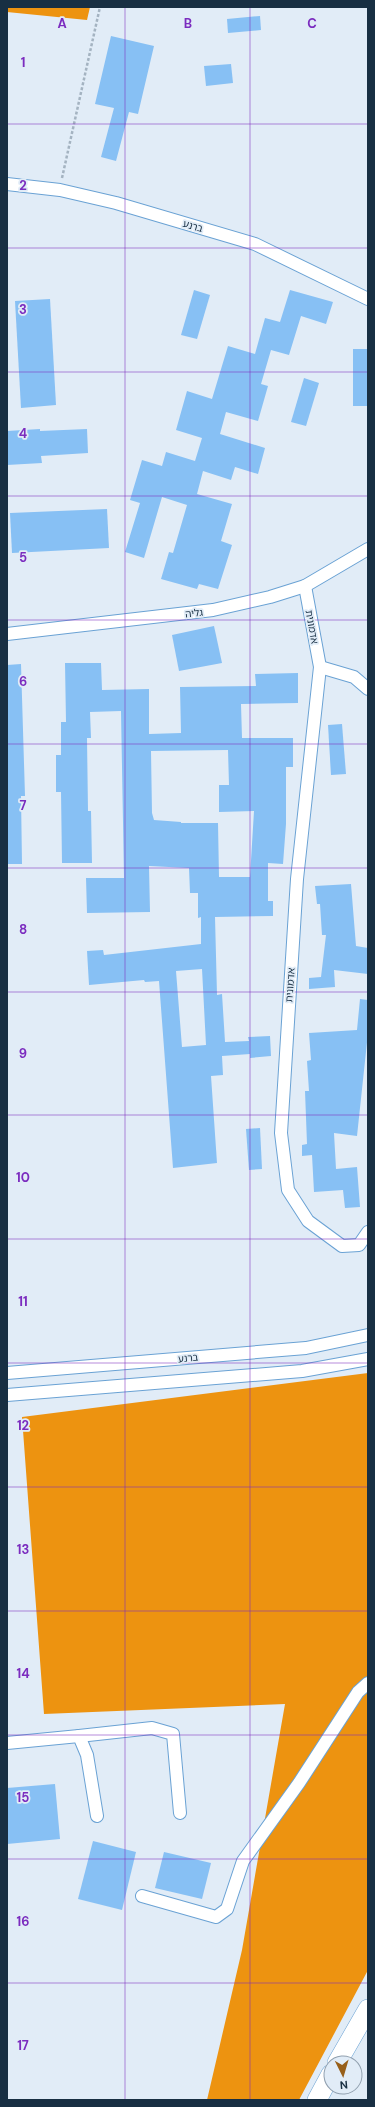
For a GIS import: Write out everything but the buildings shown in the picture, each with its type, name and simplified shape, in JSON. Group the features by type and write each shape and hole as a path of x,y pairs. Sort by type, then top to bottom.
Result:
{"main road":[{"path":"342,2055 368,2009"},
{"path":"317,2100 323,2089"}],"street":[{"name":"ברנע","path":"7,184 60,190 116,203 255,244 368,299"},
{"name":"גליה","path":"7,634 213,610 270,597 305,586 368,549"},
{"name":"אדמונית","path":"305,586 320,667 297,879 281,1133 288,1190 308,1221 342,1246 360,1245 368,1232"},
{"path":"320,667 354,677 368,689"},
{"name":"ברנע","path":"7,1373 306,1348 368,1335"},
{"path":"7,1395 302,1371 368,1360"},
{"path":"142,1896 216,1917 227,1909 243,1861 299,1783 358,1692 368,1683"},
{"path":"7,1743 152,1728 173,1734 180,1813"},
{"path":"79,1736 87,1755 97,1816"}],"path":[{"path":"60,190 100,7"}],"shaded area":[{"path":"7,7 90,7 87,20 7,12"},
{"path":"368,1373 368,1970 299,2100 207,2100 242,1950 285,1704 44,1714 22,1417"}]}
